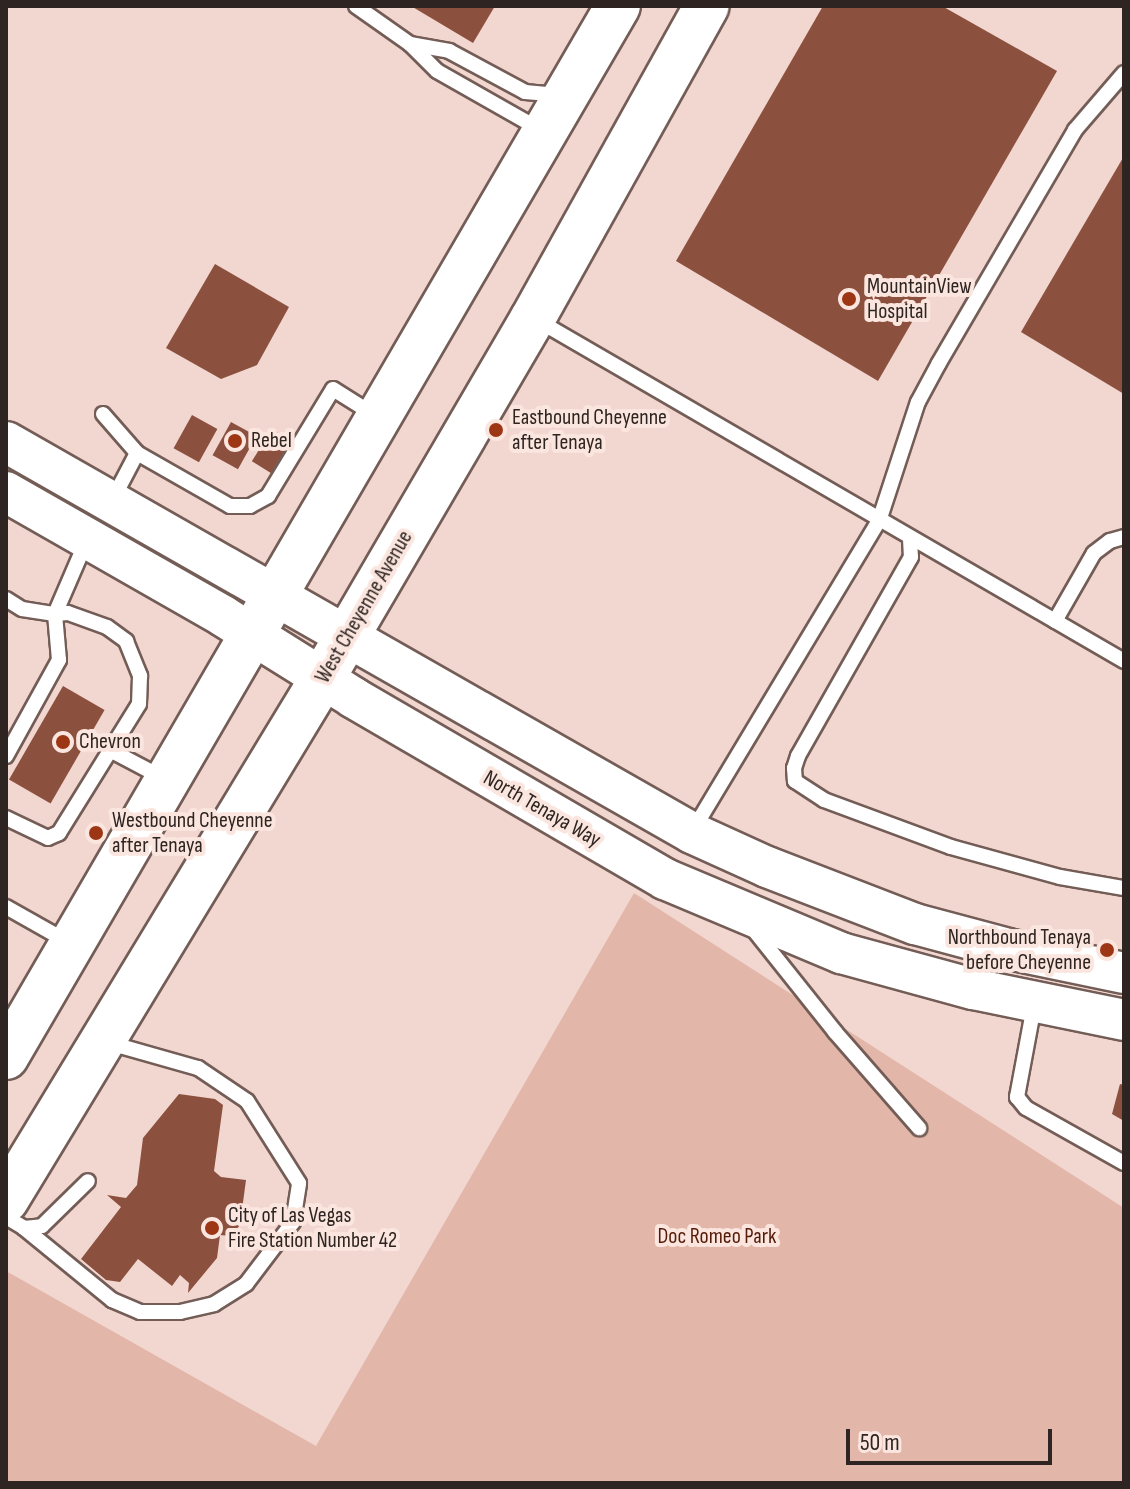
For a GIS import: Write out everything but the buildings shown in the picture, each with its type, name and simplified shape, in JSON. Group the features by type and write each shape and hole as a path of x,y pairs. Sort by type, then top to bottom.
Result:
{"main road":[{"path":"6,1057 618,6"},
{"name":"West Cheyenne Avenue","path":"15,1214 102,1041 322,679 533,318 707,6"},
{"path":"6,442 692,833 767,867 915,924 1008,949 1124,973"},
{"name":"North Tenaya Way","path":"6,492 665,879 742,914 841,953 1034,1002 1124,1020"}],"lane":[{"path":"356,6 410,44 437,71 554,114"},
{"path":"410,44 449,51 525,92 554,114"},
{"path":"692,833 879,521 918,402 1075,130 1124,73"},
{"path":"533,318 1124,661"},
{"path":"103,414 137,453 230,506 250,506 268,496 333,389 378,417"},
{"path":"112,502 137,453"},
{"path":"1055,621 1094,553 1110,541 1124,537"},
{"path":"6,756 59,660 55,614 88,538"},
{"path":"910,539 911,557 798,756 794,768 795,781 824,800 951,847 1060,877 1124,888"},
{"path":"6,599 22,609 68,613 107,627 126,641 140,676 139,704 59,833 48,838 6,818"},
{"path":"110,750 166,780"},
{"path":"6,907 71,944"},
{"path":"742,914 835,1032 919,1128"},
{"path":"1034,1002 1017,1097 1026,1108 1124,1163"},
{"path":"15,1214 112,1300 140,1312 180,1312 214,1304 246,1284 293,1222 299,1183 247,1101 198,1068 102,1041"},
{"path":"6,1217 15,1214 42,1226 88,1181"}],"green space":[{"name":"Doc Romeo Park","path":"634,893 1124,1208 1124,1483 6,1483 6,1271 316,1446"}],"place":[{"name":"MountainView Hospital","path":"849,299"},
{"name":"Eastbound Cheyenne after Tenaya","path":"496,430"},
{"name":"Rebel","path":"235,441"},
{"name":"Chevron","path":"63,742"},
{"name":"Westbound Cheyenne after Tenaya","path":"96,833"},
{"name":"Northbound Tenaya before Cheyenne","path":"1107,950"},
{"name":"City of Las Vegas Fire Station Number 42","path":"212,1228"}]}
